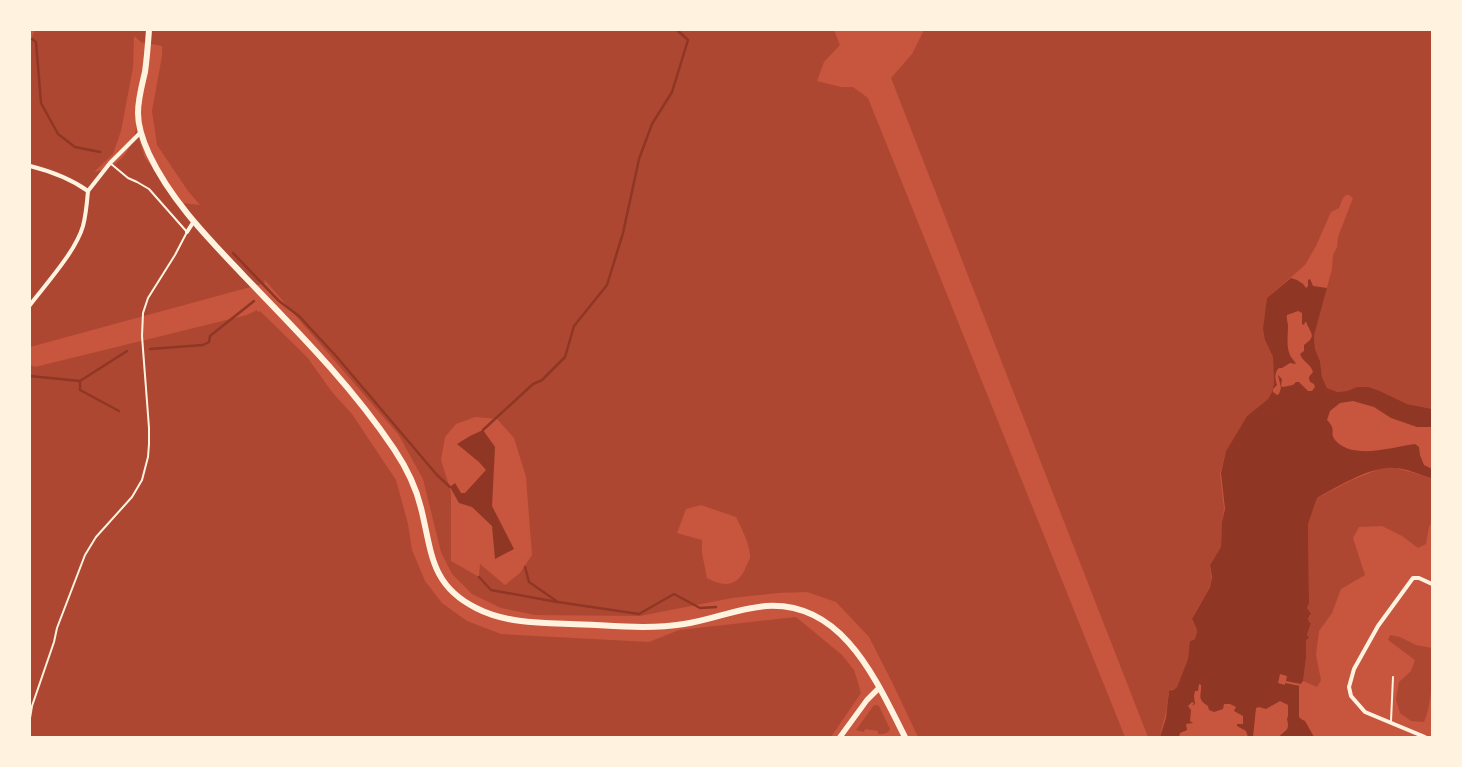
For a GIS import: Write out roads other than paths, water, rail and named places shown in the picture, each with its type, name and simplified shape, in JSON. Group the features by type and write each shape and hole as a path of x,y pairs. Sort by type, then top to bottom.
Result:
{"main road":[{"path":"149,30 147,59 138,115 141,132 157,169 194,221 328,366 361,404 383,434 401,460 412,482 421,506 429,545 438,574 450,589 463,600 484,612 508,619 543,623 639,626 684,624 757,607 770,606 790,607 812,614 836,629 855,649 879,688 905,737"},
{"path":"840,737 867,700 879,688"}],"street":[{"path":"30,305 78,239 83,227 88,191 110,163 141,132"},
{"path":"30,166 61,176 88,191"},
{"path":"187,232 194,221"},
{"path":"1425,737 1365,712 1351,696 1349,687 1354,670 1378,626 1413,578 1419,578 1432,584"}],"lane":[{"path":"30,718 32,706 59,623 85,555 96,537 132,498 142,480 149,444 142,336 143,313 148,298 187,232 149,189 128,178 110,163"},
{"path":"1391,724 1393,677"}],"waterway":[{"path":"483,430 533,384 542,380 565,357 574,326 607,285 623,233 639,159 652,124 672,92 688,40 677,30"},
{"path":"32,39 36,42 41,103 58,134 75,147 100,152"},
{"path":"233,253 279,301 299,316 336,356 437,475 450,487"},
{"path":"150,349 203,345 209,342 210,336 254,301"},
{"path":"30,376 80,381 127,351"},
{"path":"80,381 80,390 119,411"},
{"path":"525,567 529,582 558,602 639,614 674,594 700,608 716,607"},
{"path":"479,577 491,590 557,602"}]}
